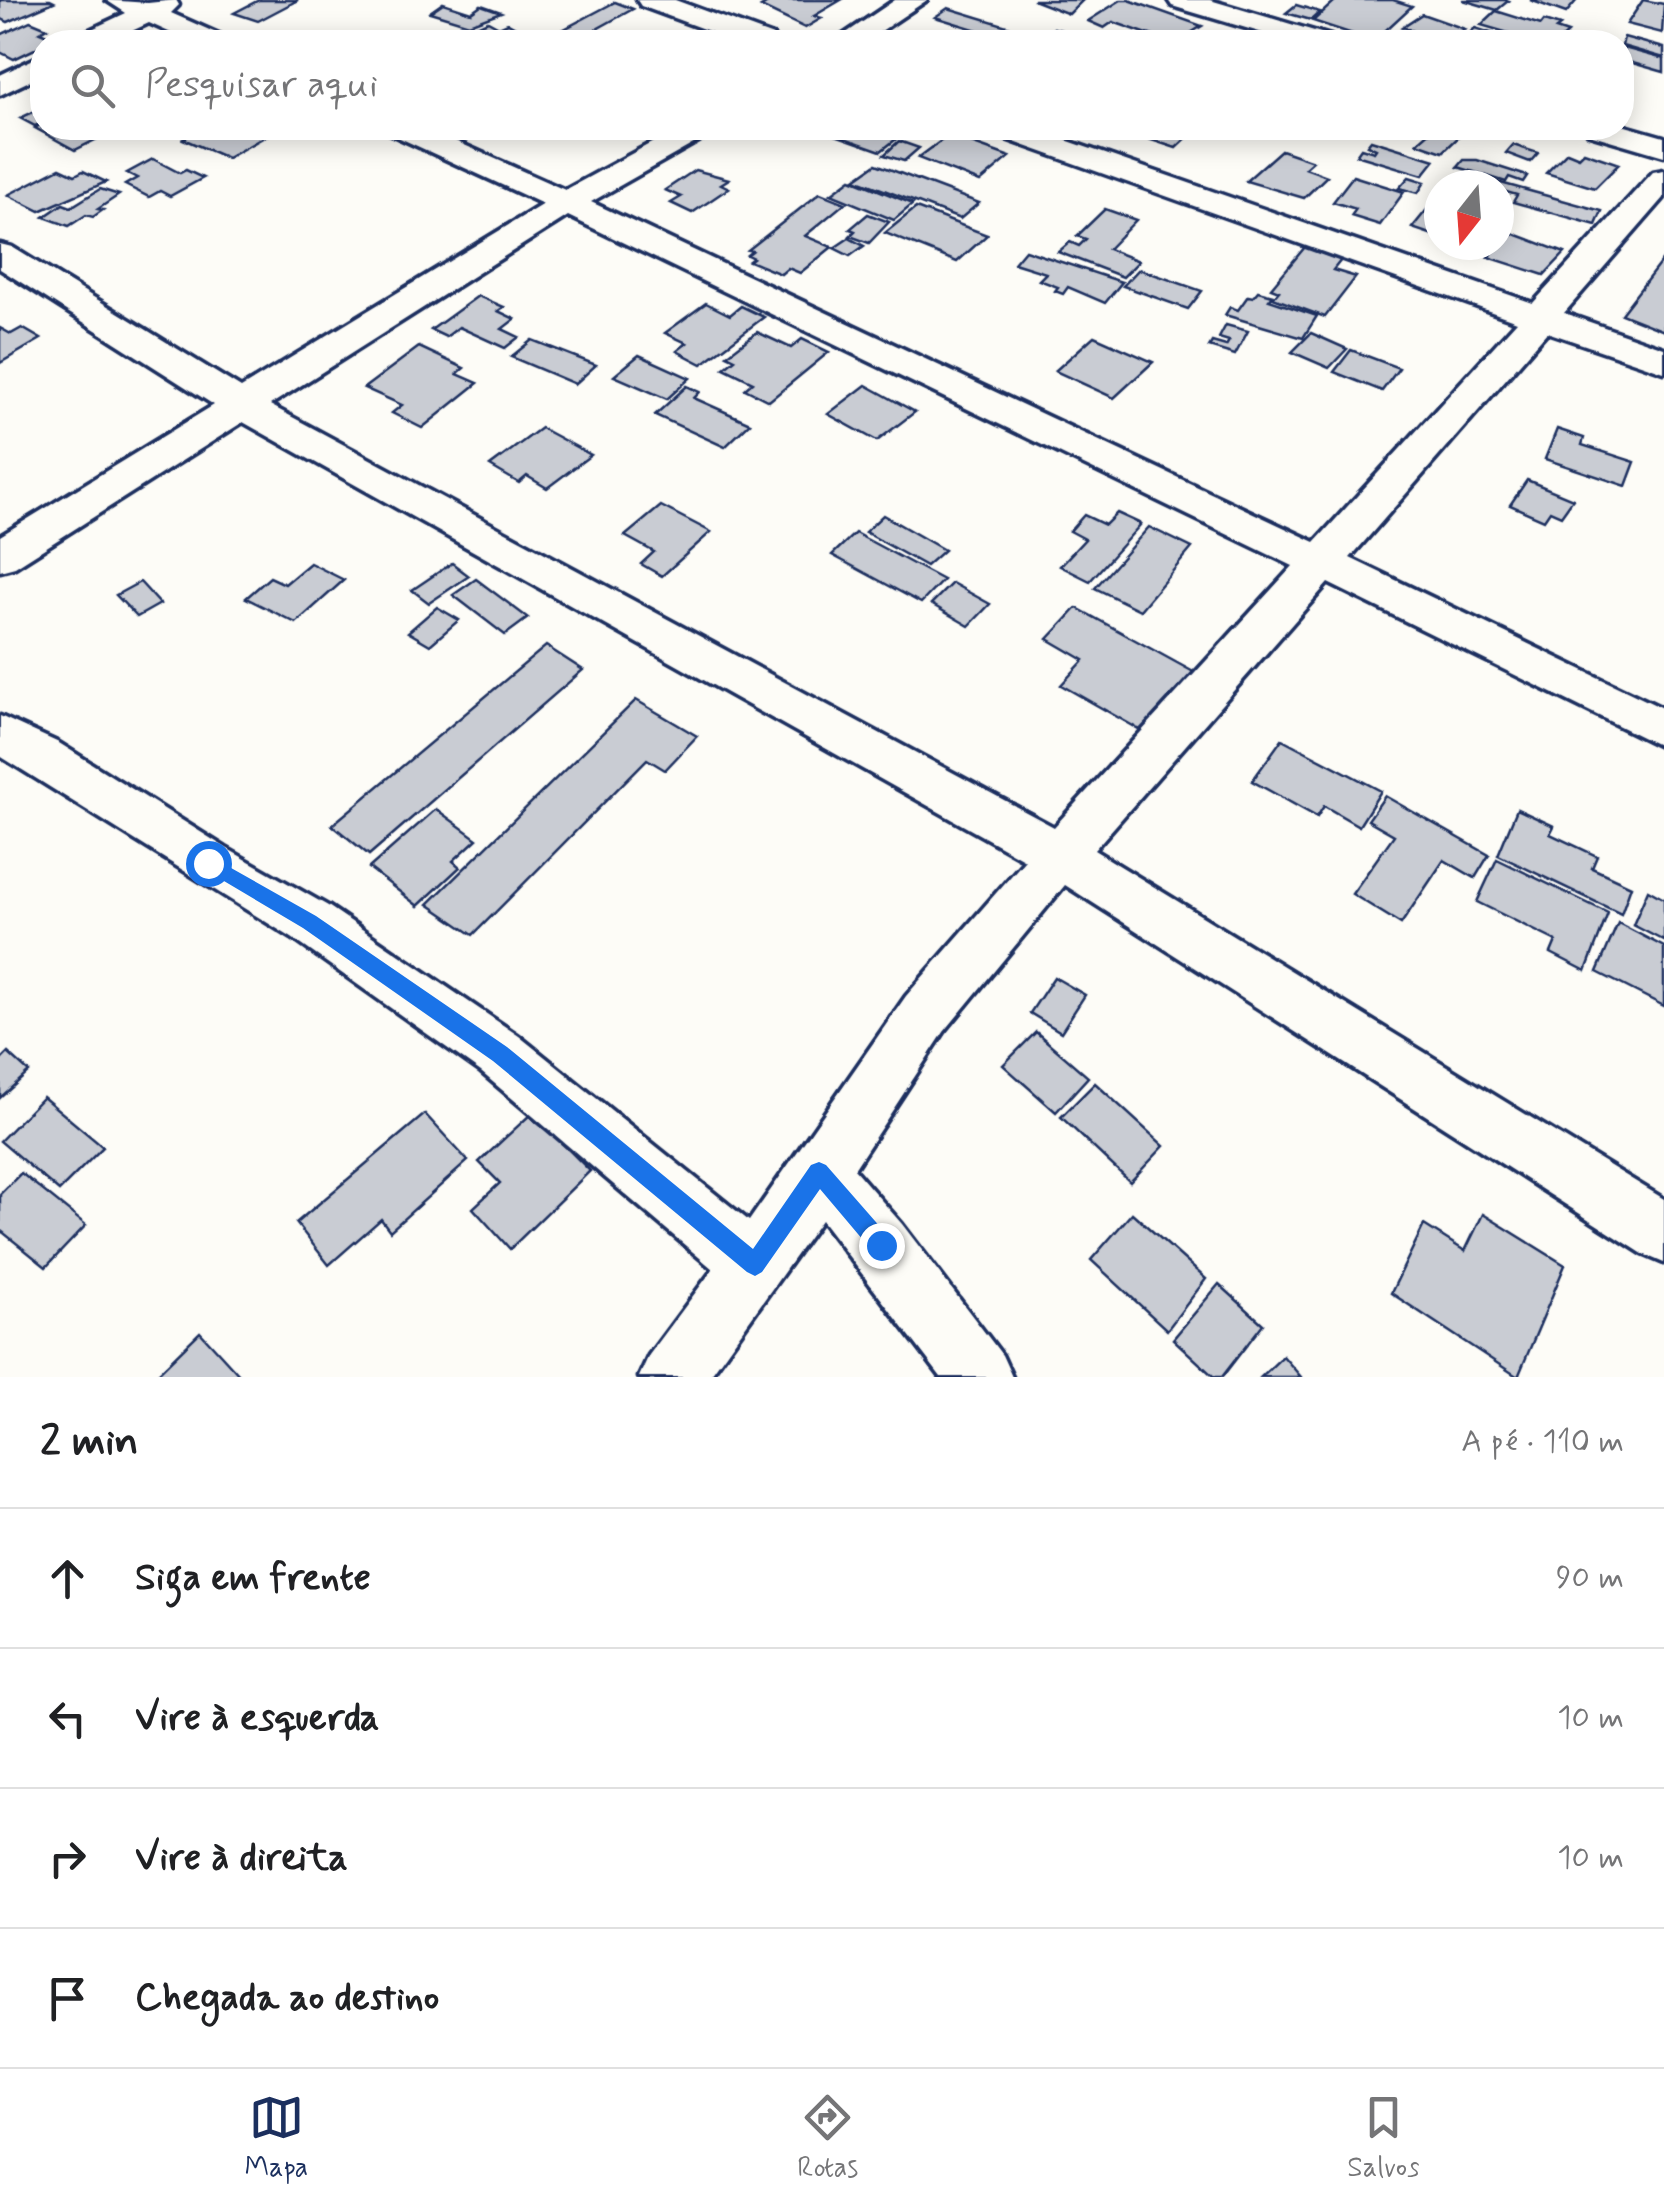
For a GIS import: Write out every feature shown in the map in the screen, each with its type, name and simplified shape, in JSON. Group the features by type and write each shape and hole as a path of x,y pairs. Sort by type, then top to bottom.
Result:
{"street":[{"path":"119,0 185,30"},
{"path":"111,30 177,0"},
{"path":"650,0 731,30"},
{"path":"866,30 914,0"},
{"path":"1182,0 1281,30"},
{"path":"0,86 30,70"},
{"path":"1634,138 1664,147"},
{"path":"429,140 568,202 1322,562 1664,730"},
{"path":"0,556 568,202 679,140"},
{"path":"1037,140 1664,361"},
{"path":"671,1377 755,1265 925,1014 1060,855 1664,179"},
{"path":"0,254 242,405 1060,855 1664,1233"},
{"path":"0,734 310,922 456,1022 755,1265"},
{"path":"819,1172 881,1245 980,1377"}],"building":[{"path":"0,0 54,2 8,22 0,18"},
{"path":"259,0 298,0 258,21 234,13"},
{"path":"773,0 841,0 814,16 822,18 805,28 761,7"},
{"path":"1033,0 1083,0 1069,14"},
{"path":"1121,0 1129,0 1202,26 1196,30 1136,30 1113,22 1104,28 1088,21"},
{"path":"1336,0 1393,0 1412,6 1386,30 1340,30 1313,21"},
{"path":"1463,0 1505,0 1508,1 1497,10"},
{"path":"1530,0 1577,0 1566,13"},
{"path":"1643,0 1664,4 1662,33 1627,24"},
{"path":"615,2 633,9 595,30 562,30"},
{"path":"443,3 471,12 481,5 501,12 469,24 430,12"},
{"path":"1296,5 1320,12 1311,20 1286,13"},
{"path":"948,8 1020,30 977,30 935,17"},
{"path":"1496,11 1541,25 1544,21 1560,26 1556,29 1559,30 1498,30 1481,25"},
{"path":"1422,14 1465,29 1410,30 1402,27"},
{"path":"30,21 47,28 30,30 30,51 14,59 0,52 0,35"},
{"path":"488,21 499,27 508,23 517,28 480,30 474,27"},
{"path":"1634,40 1664,48 1664,58 1634,49"},
{"path":"1634,51 1664,59 1664,72 1634,63"},
{"path":"57,140 95,140 75,150"},
{"path":"185,140 259,140 227,158"},
{"path":"850,140 895,140 881,151"},
{"path":"942,140 963,140 1010,157 980,182 918,158"},
{"path":"1151,140 1184,140 1176,148"},
{"path":"1371,140 1435,160 1423,175 1356,155 1361,148 1374,152 1376,149 1367,145"},
{"path":"1420,140 1456,140 1443,152 1417,143"},
{"path":"899,141 919,148 904,161 884,155"},
{"path":"1513,145 1538,153 1530,162 1506,153"},
{"path":"1281,150 1313,161 1305,168 1327,176 1304,198 1246,181"},
{"path":"1567,152 1579,157 1584,152 1619,164 1595,188 1546,173"},
{"path":"153,159 180,173 186,170 203,178 170,196 160,191 149,197 125,185 137,178 127,173"},
{"path":"1464,160 1477,160 1508,170 1468,170 1458,167"},
{"path":"876,164 979,203 960,219 855,179"},
{"path":"60,168 75,175 83,171 106,182 40,211 8,195"},
{"path":"695,170 729,179 721,184 729,188 692,213 671,203 681,197 665,190"},
{"path":"1514,172 1527,176 1523,182 1514,179"},
{"path":"1353,176 1404,192 1380,225 1351,216 1356,209 1333,202"},
{"path":"1409,177 1424,182 1418,193 1399,188"},
{"path":"851,179 913,204 894,220 831,194"},
{"path":"1514,187 1602,211 1596,225 1514,202"},
{"path":"100,189 119,195 93,217 86,215 69,226 44,217 63,204 71,207"},
{"path":"820,193 845,203 805,236 832,247 800,273 788,268 781,274 749,261 753,258 747,255 752,251 748,250"},
{"path":"916,208 987,235 957,262 885,233"},
{"path":"1105,209 1136,220 1108,249 1139,261 1123,277 1058,252 1070,242 1079,246 1086,239 1077,236"},
{"path":"1424,213 1424,232 1412,228"},
{"path":"868,214 889,222 869,243 850,236 855,231 850,229"},
{"path":"1514,234 1565,253 1544,275 1497,260 1514,260"},
{"path":"849,238 864,246 850,256 834,248"},
{"path":"1305,247 1341,260 1333,270 1356,277 1325,317 1273,298 1279,291 1271,288"},
{"path":"1025,250 1122,282 1105,303 1068,287 1063,294 1055,291 1058,287 1039,280 1046,273 1014,263"},
{"path":"1664,258 1664,331 1621,314"},
{"path":"1139,269 1202,291 1188,309 1123,286"},
{"path":"1258,291 1273,295 1269,300 1317,316 1303,338 1225,315 1230,307 1238,310 1248,296 1253,297"},
{"path":"478,296 504,307 498,311 515,319 502,329 519,337 505,348 459,327 446,337 431,330"},
{"path":"706,303 730,315 741,306 764,317 702,364 677,351 687,343 665,333"},
{"path":"1226,325 1248,331 1235,355 1209,347 1212,342 1226,346 1229,341 1219,338"},
{"path":"0,328 11,334 22,328 41,339 0,363"},
{"path":"757,332 791,348 802,339 829,352 769,401 745,389 753,382 724,368 735,359 727,355"},
{"path":"1311,333 1347,349 1329,368 1292,352"},
{"path":"1094,336 1153,362 1114,398 1055,371"},
{"path":"532,340 596,365 575,384 511,357"},
{"path":"419,347 464,368 457,374 478,383 422,428 392,413 402,405 364,388"},
{"path":"1351,350 1399,368 1382,391 1334,372"},
{"path":"639,355 690,378 667,399 614,376"},
{"path":"866,385 915,412 877,441 828,414"},
{"path":"687,386 700,392 694,398 750,423 725,447 655,415"},
{"path":"541,428 591,455 547,488 527,476 519,483 490,466"},
{"path":"1557,429 1584,438 1582,445 1635,462 1626,486 1545,459"},
{"path":"1527,480 1573,499 1561,516 1550,511 1544,520 1510,505"},
{"path":"661,506 711,532 662,576 641,564 654,552 625,536"},
{"path":"1117,513 1141,524 1090,581 1060,566 1085,539 1070,531 1084,515 1105,525"},
{"path":"883,515 944,550 926,566 865,532"},
{"path":"1149,527 1192,548 1140,610 1095,588"},
{"path":"855,533 943,580 921,603 832,555"},
{"path":"310,563 344,580 296,623 246,598 270,577 285,584"},
{"path":"452,563 469,576 429,603 412,590"},
{"path":"476,579 528,618 505,635 453,595"},
{"path":"140,582 160,604 137,617 116,595"},
{"path":"952,583 990,604 969,626 931,604"},
{"path":"437,607 459,620 430,645 408,632"},
{"path":"1077,608 1199,675 1149,735 1061,685 1084,660 1048,639"},
{"path":"546,646 583,670 369,855 332,825"},
{"path":"636,700 697,736 665,770 647,759 473,935 428,904"},
{"path":"1282,739 1381,791 1359,826 1324,806 1317,817 1252,781"},
{"path":"1385,796 1489,855 1475,878 1444,860 1401,924 1352,894 1394,835 1368,820"},
{"path":"436,809 477,839 453,861 460,867 418,906 369,868"},
{"path":"1517,809 1554,826 1550,834 1597,856 1592,868 1631,886 1621,914 1498,855"},
{"path":"1497,859 1608,913 1586,971 1551,953 1556,941 1477,902"},
{"path":"1648,890 1664,899 1664,941 1633,925"},
{"path":"1618,923 1664,947 1664,1006 1597,972"},
{"path":"1054,977 1085,995 1061,1032 1030,1013"},
{"path":"1036,1032 1088,1077 1056,1112 1003,1065"},
{"path":"8,1053 29,1072 0,1098 0,1061"},
{"path":"1095,1083 1164,1146 1130,1182 1061,1117"},
{"path":"43,1097 103,1147 59,1191 0,1141"},
{"path":"532,1113 590,1171 510,1249 473,1208 500,1183 479,1162"},
{"path":"425,1114 468,1161 390,1231 381,1219 329,1265 296,1223"},
{"path":"21,1173 86,1225 46,1267 0,1230 0,1194"},
{"path":"1132,1213 1206,1279 1167,1330 1091,1260"},
{"path":"1483,1214 1565,1265 1518,1377 1391,1293 1424,1225 1465,1251"},
{"path":"1219,1284 1263,1324 1222,1377 1214,1377 1173,1339"},
{"path":"200,1332 241,1377 154,1377"},
{"path":"1283,1356 1301,1377 1261,1377"}],"route":[{"path":"208,863 310,922 500,1054 755,1265 819,1172 881,1245"}]}
